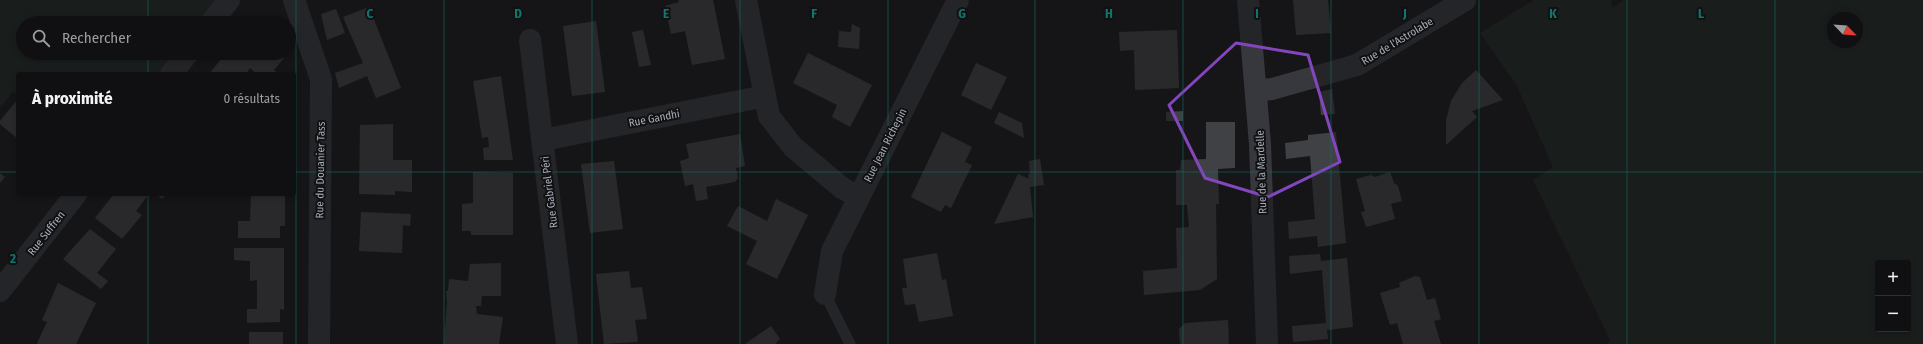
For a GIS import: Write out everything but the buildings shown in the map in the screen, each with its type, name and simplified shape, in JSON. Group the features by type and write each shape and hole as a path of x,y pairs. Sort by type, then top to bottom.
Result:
{"street":[{"path":"216,16 229,0"},
{"name":"Rue du Douanier Tass","path":"294,0 321,79 319,344"},
{"path":"746,0 769,116 793,147 842,188 859,197"},
{"name":"Rue Jean Richepin","path":"825,294 832,251 958,0"},
{"name":"Rue de la Mardelle","path":"1248,0 1260,144 1267,344"},
{"name":"Rue de l'Astrolabe","path":"1256,91 1272,89 1357,65 1465,0"},
{"name":"Rue Gabriel Péri","path":"530,40 568,344"},
{"path":"173,72 182,60"},
{"name":"Rue Gandhi","path":"543,140 764,96"},
{"name":"Rue Suffren","path":"0,291 74,196"}],"lane":[{"path":"825,294 850,344"}],"highlighted area":[{"path":"1236,43 1308,55 1340,162 1268,197 1205,178 1169,105"}],"shaded area":[{"path":"0,0 229,0 216,16 16,16 16,60 182,60 173,72 16,72 16,94 13,92 0,107"},
{"path":"1534,0 1611,0 1613,8 1623,0 1923,0 1923,344 1606,344 1610,340 1533,180 1553,167 1516,84 1480,33"}]}
